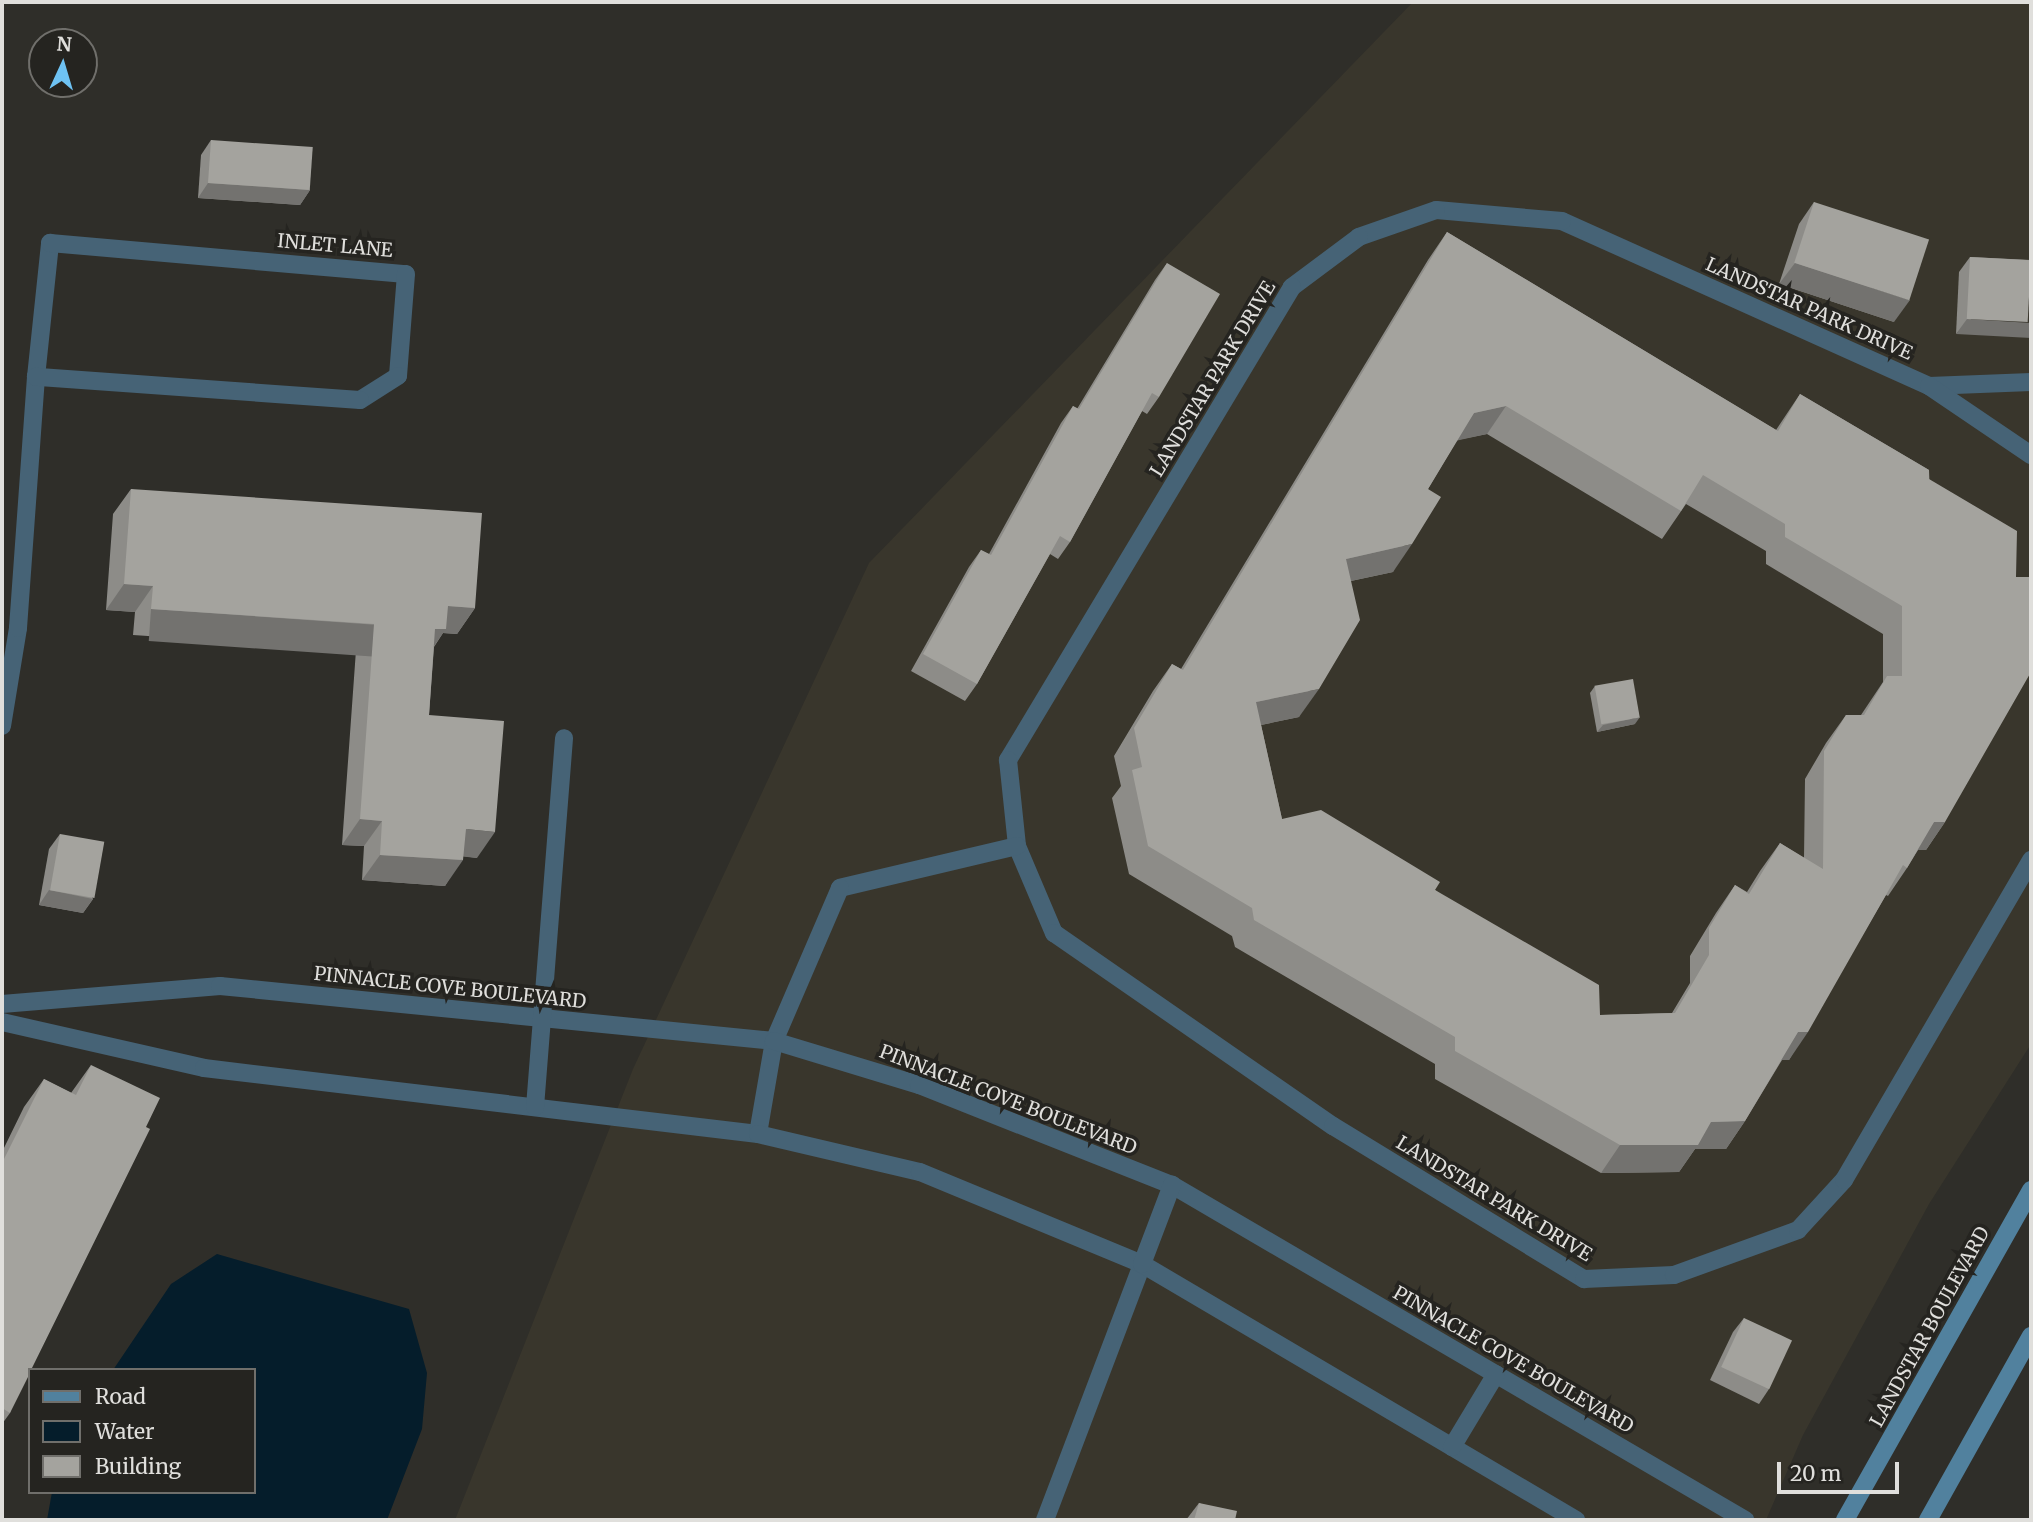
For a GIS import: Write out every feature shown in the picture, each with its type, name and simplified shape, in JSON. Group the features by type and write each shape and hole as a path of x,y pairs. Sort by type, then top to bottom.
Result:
{"street":[{"name":"LANDSTAR PARK DRIVE","path":"2031,455 1929,386 1562,221 1436,211 1359,237 1292,287 1008,760 1017,846 1054,933 1333,1126 1584,1279 1674,1275 1798,1230 1843,1180 2031,860"},
{"name":"INLET LANE","path":"2,726 18,628 36,377 50,243 406,274 398,376 360,400 36,377"},
{"name":"LANDSTAR PARK DRIVE","path":"1929,386 2031,382"},
{"path":"535,1107 545,1018 564,737"},
{"path":"758,1134 774,1041 840,888 1017,846"},
{"name":"PINNACLE COVE BOULEVARD","path":"2,1004 220,986 774,1041 919,1085 1172,1185 1745,1520"},
{"path":"2,1022 204,1068 758,1134 920,1172 1142,1264 1576,1520"},
{"path":"1045,1520 1172,1185"},
{"name":"LANDSTAR BOULEVARD","path":"1845,1520 2031,1190"},
{"path":"1928,1520 2029,1343"},
{"path":"1452,1447 1496,1374"}],"shaded area":[{"path":"1413,2 2031,2 2031,1044 1929,1204 1803,1435 1766,1520 455,1520 633,1069 869,563"}],"water":[{"path":"217,1254 409,1309 427,1373 422,1429 387,1520 47,1520 52,1494 256,1494 256,1368 114,1368 171,1284"}],"building":[{"path":"211,140 313,147 310,190 208,183"},
{"path":"1814,202 1929,239 1909,300 1794,263"},
{"path":"1447,232 1778,431 1800,394 1929,470 1929,479 2017,531 2016,577 2031,577 2031,672 1945,822 1934,822 1907,868 1903,865 1808,1032 1798,1032 1745,1121 1711,1122 1698,1145 1620,1145 1455,1051 1455,1037 1254,920 1252,908 1148,846 1132,770 1142,767 1134,728 1172,664 1183,670","holes":["1506,406 1681,511 1703,475 1785,524 1785,537 1902,606 1902,676 1887,676 1864,715 1846,715 1824,751 1823,869 1780,843 1749,894 1735,885 1709,928 1709,955 1675,1013 1600,1015 1599,985 1435,890 1440,882 1321,810 1282,819 1256,702 1319,689 1360,620 1346,559 1412,544 1441,497 1428,489 1474,413"]},
{"path":"1970,257 2031,260 2028,322 1967,319"},
{"path":"1167,263 1220,294 1159,397 1152,393 1070,542 1060,536 977,684 923,654 981,550 991,555 1073,406 1079,409"},
{"path":"131,489 482,513 475,608 448,606 446,629 435,629 429,715 504,721 495,832 466,829 463,860 380,855 382,821 360,819 374,624 151,609 153,586 124,584"},
{"path":"1633,679 1640,717 1601,724 1595,686"},
{"path":"60,834 104,842 94,898 50,890"},
{"path":"91,1065 160,1098 146,1127 150,1129 32,1368 28,1368 28,1377 10,1413 2,1408 2,1163 44,1079 76,1095"},
{"path":"1744,1318 1792,1340 1769,1389 1721,1367"},
{"path":"1199,1503 1237,1511 1235,1520 1194,1520"}]}
